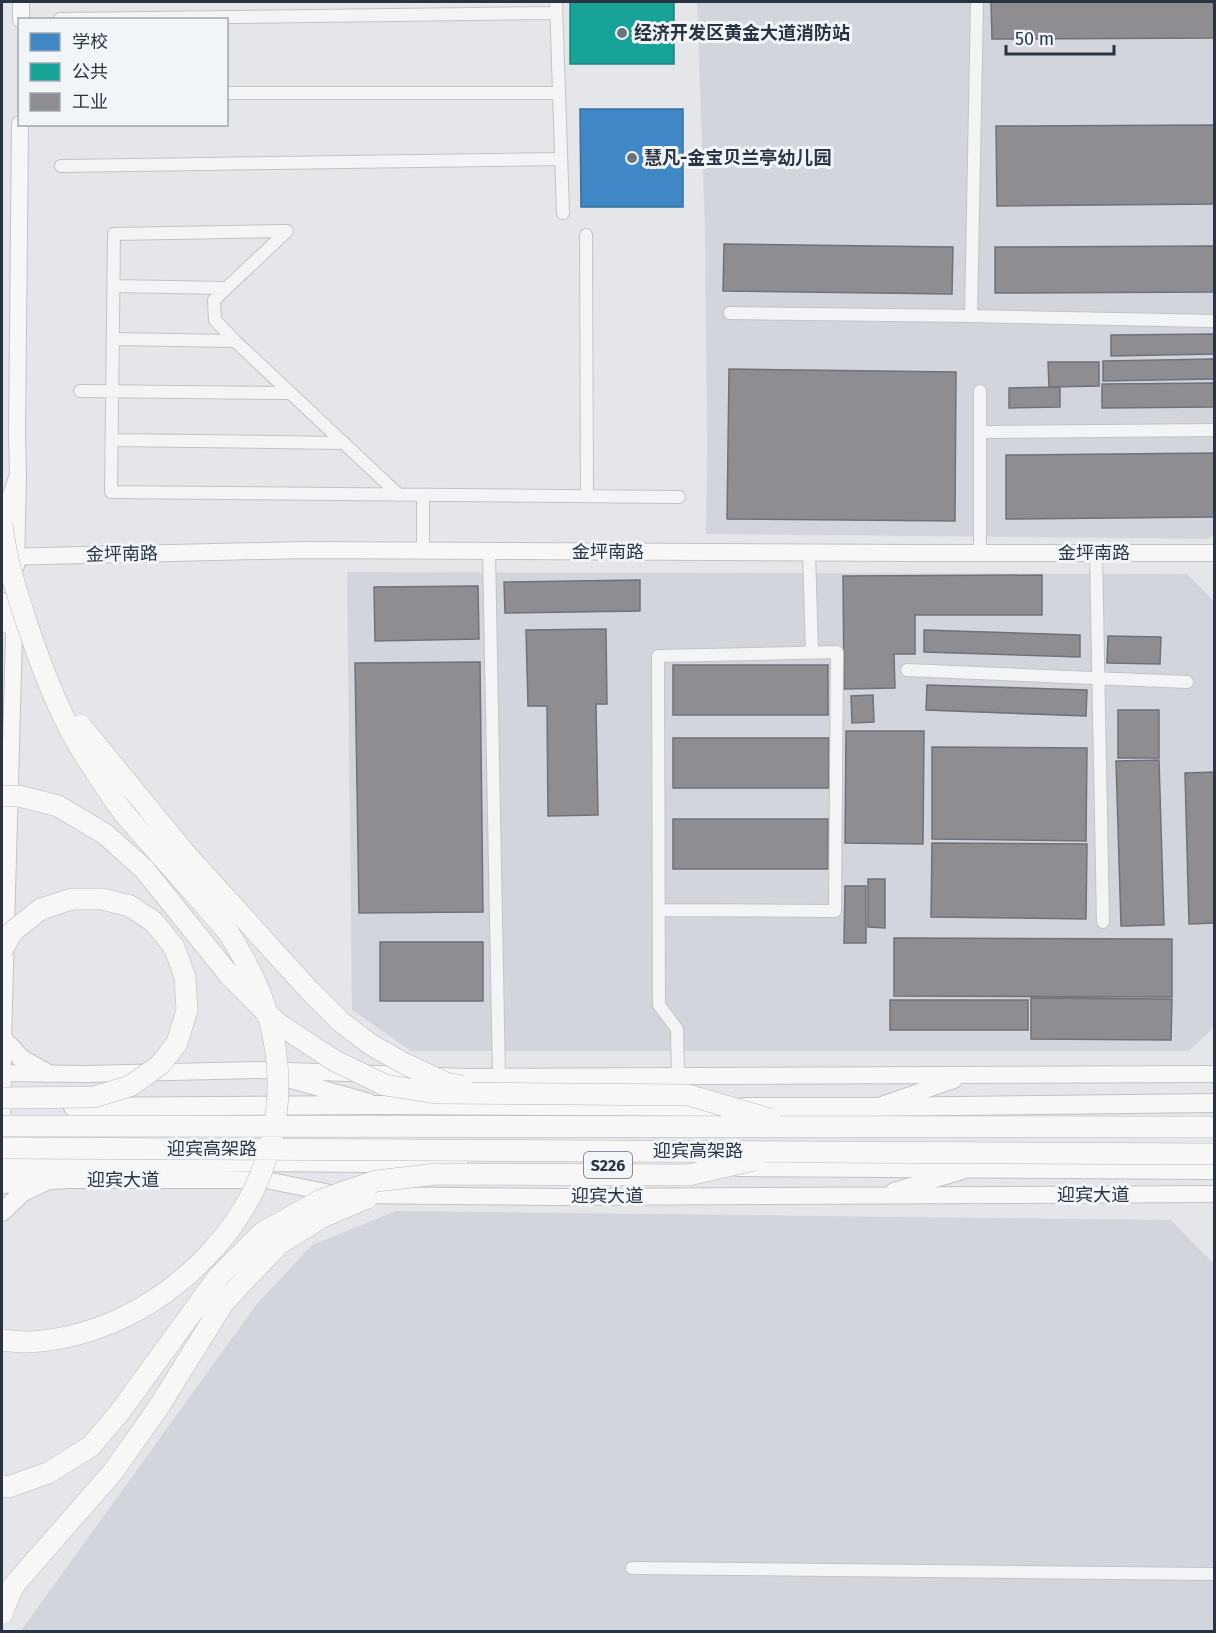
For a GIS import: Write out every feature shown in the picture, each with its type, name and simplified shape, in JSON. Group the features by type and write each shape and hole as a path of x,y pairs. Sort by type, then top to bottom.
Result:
{"highway":[{"path":"2,523 9,564 22,609 39,661 61,711 88,760 127,816 231,936 258,986 272,1027 277,1054 279,1095 273,1136 263,1168 248,1201 220,1243 189,1274 150,1303 109,1324 67,1337 28,1342 2,1340"},
{"path":"39,661 84,731 177,844 309,990 341,1022 370,1044 403,1063 446,1083 688,1095 793,1126"},
{"path":"2,796 20,796 57,806 105,834 144,869 230,976 277,1023 334,1061 385,1085 436,1093 500,1085"},
{"path":"2,950 13,931 40,909 72,899 102,899 130,906 154,922 174,947 184,977 187,1010 177,1043 160,1065 130,1086 94,1097 2,1098"},
{"name":"迎宾高架路","path":"2,1126 1215,1127"},
{"name":"迎宾高架路","path":"2,1148 1215,1154"},
{"path":"2,1486 48,1473 91,1446 119,1413 218,1278 262,1233 321,1200 376,1181 436,1174 688,1175 793,1152"},
{"path":"2,1613 14,1585 112,1473 158,1408 224,1302 279,1244 322,1217 360,1200 436,1174"}],"main road":[{"path":"2,1039 22,1059 46,1073"},
{"path":"2,1108 379,1105 875,1107 1215,1103"},
{"name":"迎宾大道","path":"2,1168 283,1162 1215,1170"},
{"path":"2,1212 23,1192 44,1182"}],"street":[{"path":"21,2 21,18"},
{"path":"971,316 976,2"},
{"path":"101,18 556,7 563,213"},
{"path":"228,93 559,93"},
{"path":"2,1173 2,1039 14,642 9,557 18,476 20,126"},
{"path":"61,166 561,159"},
{"path":"399,495 215,320 214,300 287,231 114,234 111,492 399,495 679,497"},
{"path":"586,235 587,496"},
{"path":"114,286 225,288"},
{"path":"730,313 1215,321"},
{"path":"113,339 235,341"},
{"path":"80,391 290,393"},
{"path":"980,391 980,553"},
{"path":"980,432 1215,430"},
{"path":"112,440 344,443"},
{"path":"2,523 18,476"},
{"path":"423,495 423,551"},
{"name":"金坪南路","path":"9,557 291,550 1215,553"},
{"path":"489,551 500,1085"},
{"path":"809,553 812,652"},
{"path":"1096,553 1103,922"},
{"path":"2,601 14,642"},
{"path":"660,910 835,911 837,652 658,656 659,1005 677,1029 678,1077"},
{"path":"907,670 1187,682"},
{"path":"258,1070 379,1105"},
{"path":"2,1073 258,1070 468,1077 500,1085 678,1077 1215,1074"},
{"path":"875,1107 969,1075"},
{"path":"876,1196 970,1169"},
{"name":"迎宾大道","path":"2,1185 67,1180 266,1180 340,1195 541,1197 1215,1194"},
{"path":"632,1568 1215,1574"}],"shaded area":[{"path":"697,2 1214,2 1214,535 1207,539 706,534 705,227"},
{"path":"347,572 1187,574 1214,601 1214,1027 1189,1051 411,1051 352,1010"},
{"path":"396,1211 1171,1220 1214,1264 1214,1631 20,1632 256,1305 312,1245"}],"building: 学校":[{"name":"慧凡-金宝贝兰亭幼儿园","path":"580,109 683,109 683,207 581,207"}],"building: 公共":[{"name":"经济开发区黄金大道消防站","path":"570,2 674,2 674,64 570,64"}],"building: 工业":[{"path":"991,2 1214,2 1214,38 992,39"},
{"path":"1214,125 1214,204 997,206 996,126"},
{"path":"724,244 953,247 952,294 723,291"},
{"path":"1214,246 1214,292 995,293 995,247"},
{"path":"1214,334 1214,354 1111,356 1111,335"},
{"path":"1214,359 1214,379 1103,381 1103,361"},
{"path":"1048,362 1099,362 1099,386 1049,387"},
{"path":"729,369 956,372 955,521 727,519"},
{"path":"1214,383 1214,407 1102,408 1102,384"},
{"path":"1060,387 1060,407 1009,408 1009,388"},
{"path":"1214,453 1214,517 1006,519 1006,455"},
{"path":"1042,575 1042,615 915,615 915,654 894,654 895,688 844,689 843,576"},
{"path":"640,580 640,611 505,613 504,582"},
{"path":"478,586 479,639 375,641 374,587"},
{"path":"606,629 607,704 596,704 598,815 548,816 547,706 528,706 526,630"},
{"path":"924,630 1080,635 1080,657 924,652"},
{"path":"1108,636 1161,637 1160,664 1107,663"},
{"path":"480,662 483,912 359,913 355,663"},
{"path":"673,665 828,665 828,715 673,715"},
{"path":"927,685 1087,690 1086,716 926,710"},
{"path":"873,695 874,722 852,723 851,696"},
{"path":"1118,710 1159,710 1159,758 1118,758"},
{"path":"846,731 924,731 923,844 845,843"},
{"path":"673,738 829,738 829,788 673,788"},
{"path":"932,747 1087,748 1086,841 932,839"},
{"path":"1159,760 1164,925 1121,926 1116,761"},
{"path":"1214,772 1214,923 1189,924 1185,773"},
{"path":"673,819 828,819 828,869 673,869"},
{"path":"932,843 1087,844 1086,919 931,917"},
{"path":"868,879 885,879 885,928 868,927"},
{"path":"845,886 866,886 866,943 844,943"},
{"path":"894,938 1172,939 1172,997 894,996"},
{"path":"380,942 483,942 483,1001 380,1001"},
{"path":"1031,998 1172,999 1171,1040 1031,1039"},
{"path":"890,1000 1028,1000 1028,1030 890,1030"}],"place":[{"name":"经济开发区黄金大道消防站","path":"622,33"},
{"name":"慧凡-金宝贝兰亭幼儿园","path":"632,158"}]}
